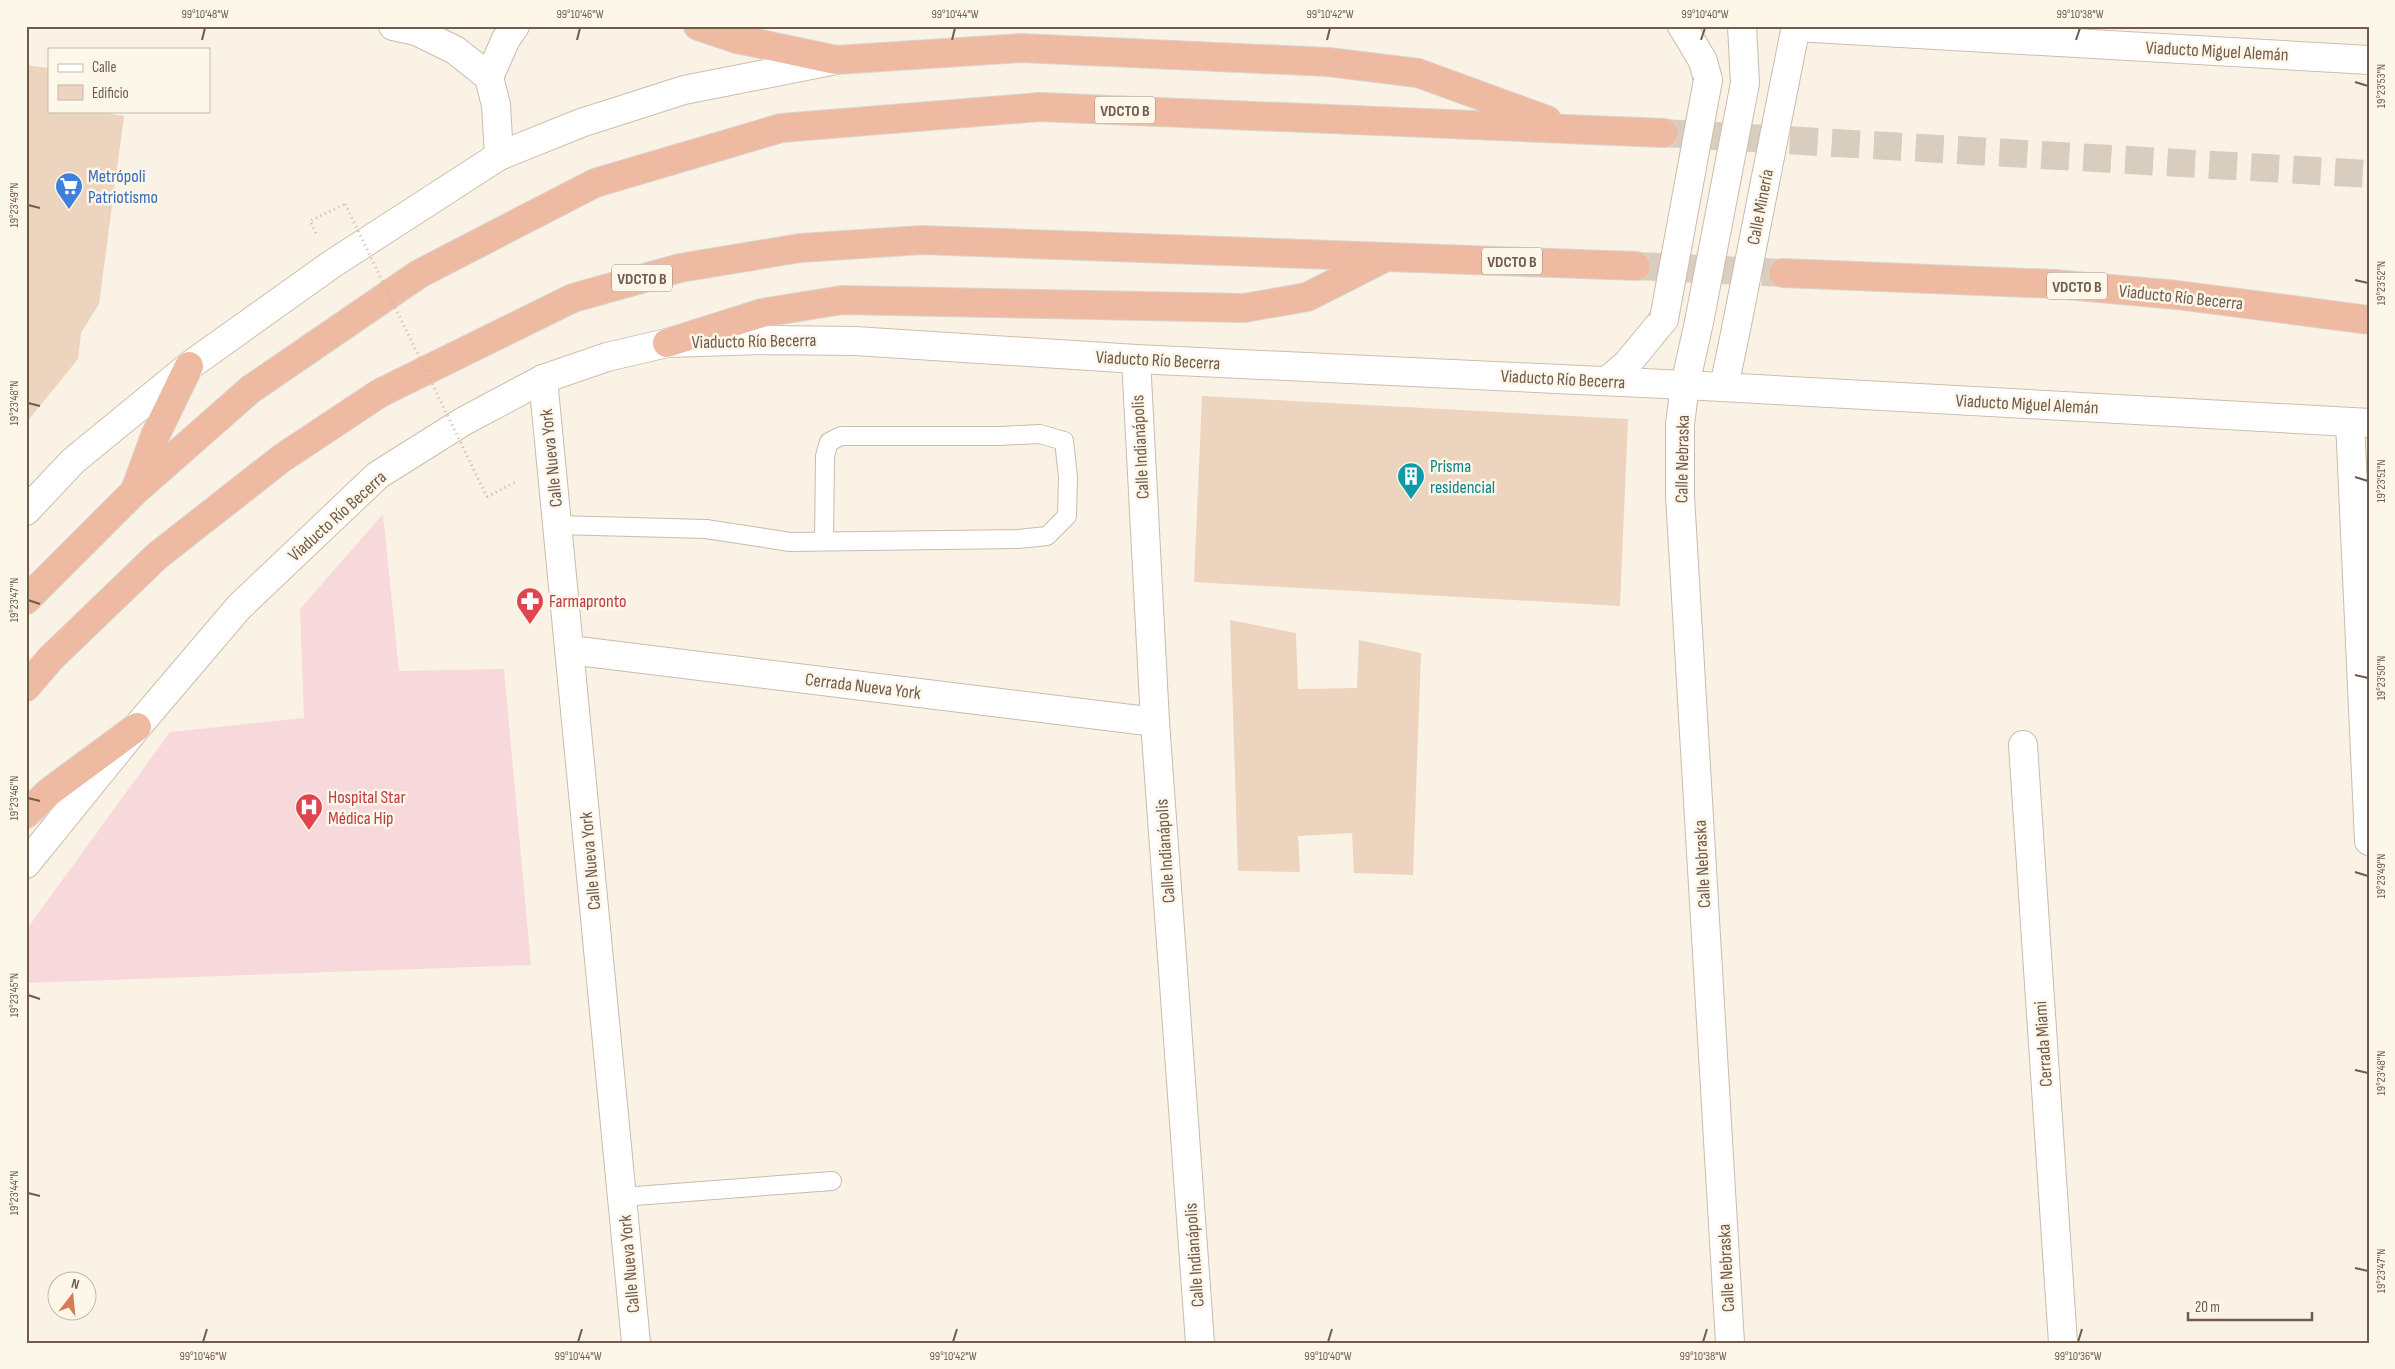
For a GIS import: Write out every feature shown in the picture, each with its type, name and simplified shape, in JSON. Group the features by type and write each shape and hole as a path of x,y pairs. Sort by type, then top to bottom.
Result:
{"highway":[{"path":"698,26 737,40 836,60 1021,48 1328,62 1418,73 1574,130"},
{"name":"VDCTO B","path":"26,600 135,491 251,389 419,274 595,183 781,128 1040,107 1664,133"},
{"name":"VDCTO B","path":"26,687 51,658 157,556 282,458 380,392 573,298 680,268 800,248 922,240 1636,266"},
{"path":"668,342 762,313 842,300 1244,308 1307,297 1388,256"},
{"name":"Viaducto Río Becerra","path":"1783,273 2063,285 2177,295 2369,320"},
{"path":"135,491 155,436 189,366"},
{"path":"26,814 49,792 137,727"}],"street":[{"path":"393,26 416,31 454,50 489,77"},
{"path":"499,156 496,105 489,77 506,39 515,26"},
{"path":"1607,381 1627,364 1664,319 1708,80 1703,61 1682,26"},
{"path":"1685,385 1746,83 1742,26"},
{"path":"1790,26 1796,26"},
{"name":"Viaducto Miguel Alemán","path":"1796,26 2369,60"},
{"name":"Calle Minería","path":"1724,387 1796,26"},
{"path":"26,511 73,461 189,366 332,264 499,156 581,123 684,90 836,60"},
{"name":"Viaducto Río Becerra","path":"26,864 137,727 239,607 378,475 464,421 543,379 607,357 668,342 766,340 855,342 1136,360 1685,385"},
{"name":"Calle Indianápolis","path":"1136,360 1155,722 1200,1343"},
{"name":"Calle Nueva York","path":"543,379 636,1343"},
{"name":"Viaducto Miguel Alemán","path":"1685,385 2359,422"},
{"name":"Calle Nebraska","path":"1685,385 1680,424 1680,496 1730,1343"},
{"path":"2359,422 2369,841"},
{"name":"Cerrada Nueva York","path":"570,650 1155,722"},
{"name":"Cerrada Miami","path":"2023,745 2063,1343"}],"lane":[{"path":"557,525 706,529 790,542 1018,539 1047,536 1067,516 1068,477 1064,441 1040,434 1000,436 841,436 829,442 825,456 824,541"},
{"path":"622,1197 832,1181"}],"path":[{"path":"345,204 487,497"}],"shaded area":[{"name":"Hospital Star Médica Hip","path":"383,514 399,671 504,669 531,965 26,983 26,930 170,732 304,718 300,609"}],"building":[{"name":"Metrópoli Patriotismo","path":"26,65 48,68 48,112 112,112 111,114 124,116 99,304 81,333 78,359 26,423"},
{"name":"Prisma residencial","path":"1202,396 1628,419 1620,606 1194,582"},
{"path":"1230,620 1296,633 1298,689 1357,688 1359,640 1421,653 1413,875 1354,873 1352,833 1298,836 1300,872 1238,871"}],"tunnel":[{"path":"1664,133 2369,174"},
{"path":"1636,266 1783,273"}],"place":[{"name":"Metrópoli Patriotismo","path":"69,210"},
{"name":"Prisma residencial","path":"1411,500"},
{"name":"Farmapronto","path":"530,625"},
{"name":"Hospital Star Médica Hip","path":"309,831"}]}
